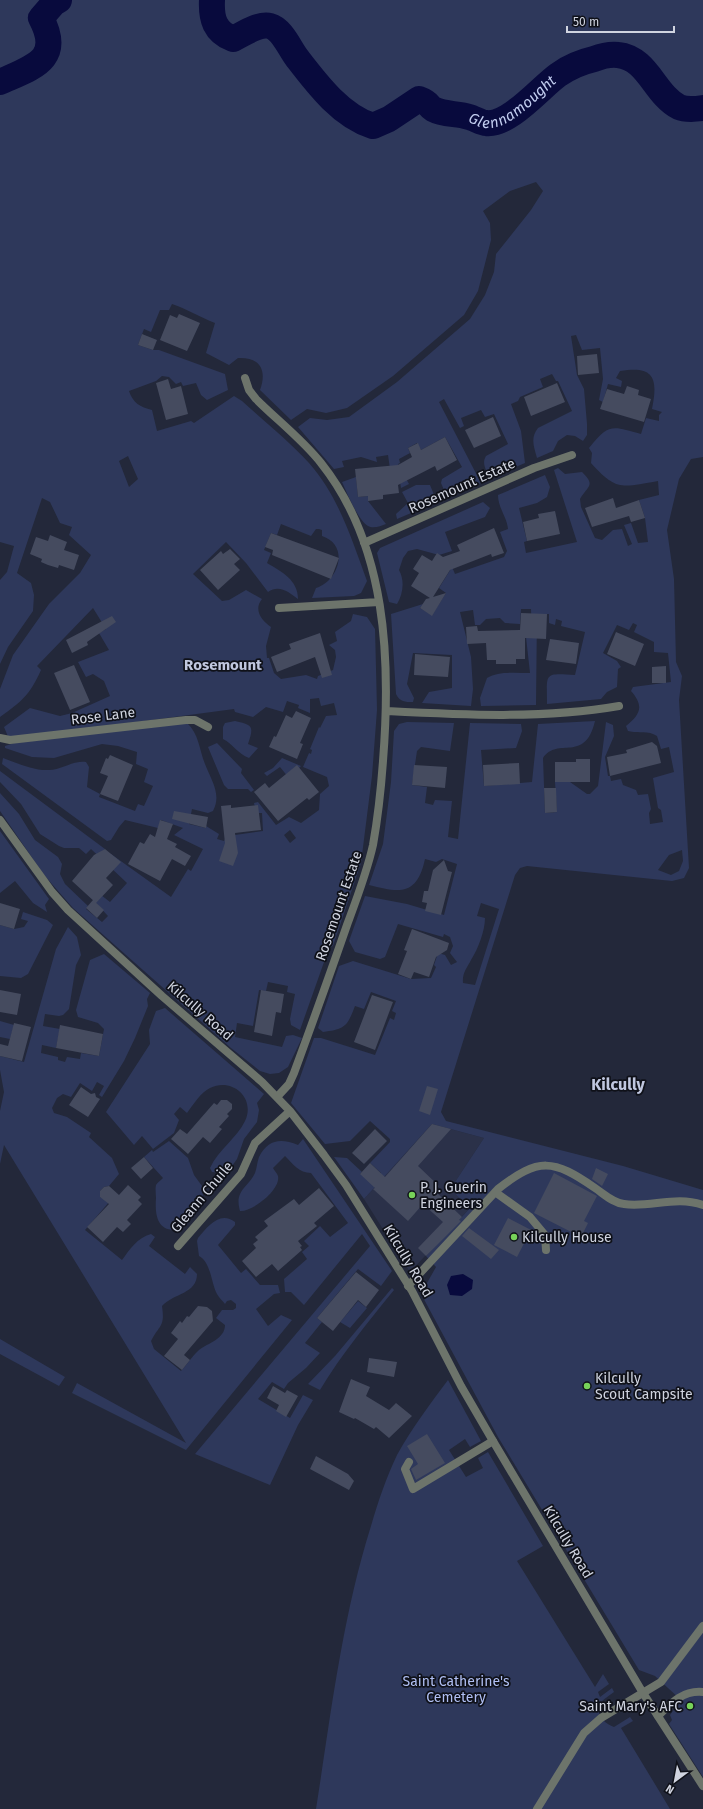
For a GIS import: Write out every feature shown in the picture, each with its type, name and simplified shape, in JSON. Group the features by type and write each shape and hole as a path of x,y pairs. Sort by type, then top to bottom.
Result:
{"street":[{"name":"Rosemount Estate","path":"245,378 248,390 256,399 322,464 340,492 364,543 373,570 383,627 387,711 376,823 366,871 294,1073 289,1084 277,1097"},
{"name":"Rosemount Estate","path":"364,543 534,468 572,455"},
{"path":"278,608 379,602"},
{"path":"387,711 462,715 530,714 600,709 619,706"},
{"name":"Rose Lane","path":"0,738 10,740 186,720 195,720 208,727"},
{"name":"Kilcully Road","path":"0,820 52,892 68,910 277,1097 290,1111 346,1185 408,1286 493,1441 643,1693 703,1786"},
{"name":"Gleann Chuile","path":"178,1246 241,1174 255,1143 290,1111"},
{"path":"408,1286 495,1192 514,1177 530,1168 551,1164 570,1172 612,1200 623,1204 670,1200 703,1205"},
{"path":"495,1192 530,1217 545,1235 546,1250"},
{"path":"409,1462 405,1469 413,1489 493,1441"},
{"path":"537,1809 584,1733 601,1718 661,1682 703,1626"},
{"path":"658,1716 678,1698 689,1693 703,1692"}],"shaded area":[{"name":"P. J. Guerin Engineers","path":"432,1124 484,1138 453,1185 452,1191 470,1208 410,1272 364,1199"},
{"path":"463,1274 473,1280 472,1289 462,1296 450,1295 447,1285 451,1276"}],"green space":[{"path":"0,0 703,0 703,457 691,459 679,479 667,530 674,579 676,662 682,676 679,700 689,868 684,878 672,881 527,866 520,868 515,875 441,1112 446,1121 623,1166 703,1190 703,1777 669,1724 672,1720 670,1715 681,1700 655,1676 639,1670 498,1437 419,1290 427,1283 436,1267 426,1256 470,1208 452,1191 453,1185 484,1138 432,1124 364,1199 334,1157 347,1158 362,1172 360,1174 381,1173 370,1163 390,1142 390,1139 370,1121 350,1141 325,1144 291,1103 314,1038 321,1038 375,1055 390,1018 394,1020 396,1013 392,1011 396,1001 371,992 364,1009 355,1006 350,1018 344,1026 336,1030 323,1032 318,1028 339,966 353,961 411,979 431,978 436,967 434,965 438,953 445,955 451,965 457,962 450,953 453,946 450,937 444,934 443,937 398,924 385,957 380,959 355,952 349,941 365,896 407,904 444,915 457,864 442,859 436,862 425,859 422,871 417,880 412,886 406,889 390,890 369,885 383,844 391,782 394,731 399,724 407,722 454,723 450,751 421,747 417,751 412,785 427,787 425,803 433,805 435,800 452,801 448,837 458,839 470,723 521,724 522,731 516,748 481,750 484,786 532,782 538,724 595,721 591,734 585,742 578,746 556,749 549,752 543,758 545,813 557,812 555,782 570,782 587,794 590,794 598,786 606,722 613,725 614,736 605,757 608,776 610,776 611,781 621,779 623,785 636,790 638,795 648,794 651,809 649,813 650,824 663,822 661,810 658,808 653,778 674,772 669,747 661,749 657,736 654,734 628,731 626,726 635,718 639,710 638,701 631,691 633,687 671,682 668,653 654,652 654,642 634,632 637,625 633,623 629,630 617,625 603,653 617,661 621,667 618,669 617,687 607,692 601,699 547,704 547,681 549,677 557,674 575,675 585,632 561,626 562,621 556,619 555,625 549,623 549,614 537,614 536,705 481,706 480,698 487,678 502,673 530,673 526,637 532,637 531,609 521,609 520,624 505,623 500,618 486,619 480,625 475,625 473,610 460,612 471,657 473,689 471,706 422,703 429,692 452,688 452,655 413,653 407,684 414,698 413,702 405,702 399,699 396,694 391,614 423,604 420,608 432,615 446,593 439,588 452,567 455,574 504,557 507,551 500,532 508,529 499,504 498,495 545,475 550,487 547,497 537,503 519,508 527,541 524,542 526,553 577,542 554,470 558,468 565,474 582,472 589,480 589,486 580,499 581,507 595,538 602,540 613,530 622,529 628,546 632,544 624,525 631,523 638,543 648,542 645,518 639,500 659,495 658,481 628,486 614,483 607,479 591,463 592,453 589,448 601,434 607,430 617,428 641,434 646,418 659,421 659,415 662,412 652,409 654,399 654,382 651,376 647,372 641,370 620,371 616,378 622,381 621,387 608,384 603,402 599,400 603,379 600,348 582,350 576,335 571,336 577,375 584,389 587,435 583,441 575,436 567,435 558,441 553,451 537,458 533,439 538,428 572,411 558,381 556,381 552,374 540,379 543,387 520,397 518,401 511,404 521,431 525,463 490,478 484,465 486,456 508,444 494,414 485,417 481,410 461,418 464,426 460,428 444,399 439,402 481,483 447,497 441,483 442,479 462,467 445,437 421,450 417,443 408,448 410,453 399,459 400,463 398,464 409,484 401,488 398,469 390,469 388,455 376,457 377,462 361,457 342,461 344,467 334,469 298,427 310,418 327,420 349,417 397,382 470,319 485,295 494,272 496,254 531,210 543,191 536,182 510,191 483,211 490,223 491,240 478,291 464,315 393,376 347,408 326,413 307,409 291,420 260,390 263,377 260,366 252,360 246,358 238,358 229,365 206,353 215,323 178,306 172,304 169,310 160,310 151,332 144,329 138,345 153,350 159,350 225,374 228,390 207,400 201,395 196,383 183,386 181,382 176,384 169,377 162,376 156,381 129,391 133,399 138,404 152,410 157,431 191,421 194,423 234,396 242,401 309,463 329,490 344,519 367,581 361,593 354,596 312,598 316,588 331,578 335,571 338,563 336,547 331,541 322,536 322,530 316,529 311,536 281,524 277,535 271,533 264,550 271,553 267,563 288,577 295,587 298,599 280,589 268,592 246,563 226,542 193,574 222,601 229,600 246,590 262,599 258,607 260,615 271,627 266,646 267,658 269,658 274,673 281,679 306,675 317,679 318,676 333,670 336,657 335,650 329,645 337,641 335,632 351,621 353,614 367,617 375,629 377,710 372,776 361,863 333,946 329,948 300,1030 291,1025 290,1019 295,994 287,992 288,986 268,982 266,991 259,990 253,1026 237,1023 235,1037 282,1047 286,1036 293,1035 302,1038 288,1067 279,1073 270,1074 260,1071 231,1048 73,908 44,875 0,811 0,793 19,814 35,840 58,857 62,864 60,874 65,884 88,906 86,909 102,922 108,916 95,902 101,895 110,902 127,883 91,849 86,854 79,848 64,848 40,834 21,804 0,782 0,771 105,849 101,852 106,856 111,854 171,897 188,869 191,871 203,849 174,835 183,828 161,820 158,828 125,820 111,840 107,841 2,764 3,758 32,768 54,770 77,762 86,762 89,767 87,787 100,794 99,797 135,811 138,804 144,806 153,786 144,782 148,769 136,764 137,752 118,746 102,744 54,758 32,757 5,748 5,746 14,743 187,723 194,732 216,793 213,811 208,813 192,809 189,824 206,828 206,826 219,834 217,839 224,841 225,839 235,835 263,831 262,813 256,813 254,803 258,802 276,825 289,817 301,823 319,810 320,794 329,786 327,777 303,767 309,753 311,754 312,750 310,749 319,727 320,728 326,716 337,715 334,703 321,706 319,698 310,699 310,713 298,708 299,705 287,701 283,712 266,707 253,717 235,712 234,709 9,739 4,727 30,708 60,716 72,713 110,696 104,681 93,674 86,677 78,662 109,650 99,633 106,629 93,608 37,666 41,670 29,692 14,707 0,717 0,689 13,655 49,604 80,573 91,555 69,535 72,527 60,523 50,502 42,498 17,573 31,583 34,595 33,611 8,647 0,664 0,580 7,572 14,546 0,542","holes":["128,456 138,479 129,487 119,461","290,830 296,838 290,843 284,835","682,850 683,861 679,871 671,875 658,870 669,855","481,903 499,909 475,985 463,983 463,976 479,945 484,928 485,918 477,916"]},
{"path":"356,477 358,497 368,496 368,501 386,524 377,527 370,527 360,518 342,482"},
{"path":"416,485 430,485 437,502 397,519 396,514 408,503 402,492"},
{"path":"483,502 490,508 485,517 445,532 452,551 439,555 417,549 408,551 403,558 399,570 403,583 401,596 397,604 389,602 377,553 380,548"},
{"path":"235,721 249,725 251,733 248,744 258,748 249,758 223,739 223,727 225,723"},
{"path":"217,743 242,769 241,773 254,790 251,792 248,789 228,789 224,785 208,747"},
{"path":"282,758 301,766 289,778 280,767 267,776 264,773 273,768"},
{"path":"0,831 49,899 45,905 47,912 33,903 15,881 0,893"},
{"path":"23,912 47,920 53,925 28,974 21,978 0,976 0,925 14,929 24,927 28,921 21,919"},
{"path":"68,927 77,937 81,955 76,965 69,1009 63,1015 59,1016 45,1014 43,1026 60,1029 56,1048 42,1045 41,1053 58,1057 58,1060 65,1062 67,1057 80,1059 81,1053 99,1056 104,1029 98,1023 78,1017 76,1010 90,960 104,954 150,993 147,999 148,1006 135,1038 124,1061 102,1097 99,1095 104,1086 97,1082 92,1091 80,1083 71,1097 63,1094 57,1098 52,1108 54,1113 67,1117 91,1133 89,1137 112,1158 119,1174 109,1186 104,1187 100,1191 100,1197 110,1201 85,1230 122,1260 138,1241 151,1234 155,1237 149,1246 185,1274 190,1267 197,1274 196,1281 193,1286 162,1306 162,1322 151,1341 154,1349 181,1371 199,1350 222,1334 225,1325 216,1318 222,1310 233,1310 236,1308 236,1304 231,1300 227,1301 225,1304 219,1297 206,1263 199,1256 198,1238 214,1221 224,1218 235,1222 235,1225 218,1245 241,1273 246,1269 260,1285 278,1285 280,1293 274,1294 256,1309 268,1326 281,1315 292,1320 186,1450 72,1393 77,1383 186,1443 4,1145 0,1164 0,1111 4,1092 0,1070 0,1056 24,1062 56,949"},
{"path":"165,1008 264,1094 257,1103 259,1110 257,1122 244,1139 237,1159 227,1173 212,1172 210,1168 218,1155 242,1127 248,1113 245,1098 234,1088 226,1085 218,1085 210,1088 200,1096 187,1113 180,1107 174,1114 179,1120 174,1133 153,1149 142,1136 134,1145 106,1112 150,1044 149,1030 156,1011"},
{"path":"0,1021 14,1025 10,1039 0,1037"},
{"path":"303,1139 392,1271 381,1286 358,1269 317,1318 322,1322 305,1343 320,1353 306,1368 288,1383 284,1389 272,1382 258,1399 290,1418 303,1395 313,1400 298,1425 270,1485 195,1454 370,1246 362,1234 304,1305 291,1292 285,1292 284,1279 307,1259 302,1252 309,1246 304,1241 320,1226 330,1237 348,1223 311,1173 300,1170 285,1156 273,1168 278,1176 278,1182 275,1188 265,1199 251,1208 240,1211 239,1198 240,1194 255,1173 259,1157 266,1147 271,1143 281,1141 298,1145"},
{"path":"169,1141 188,1158 194,1175 202,1186 203,1197 178,1228 174,1230 163,1227 160,1224 156,1209 156,1185 163,1178 144,1157 152,1150 153,1152"},
{"path":"392,1288 394,1290 346,1351 320,1390 308,1384 335,1356"},
{"path":"358,1301 367,1308 350,1328 340,1322"},
{"path":"0,1339 65,1377 59,1386 0,1354"},
{"name":"Saint Catherine's Cemetery","path":"448,1380 481,1441 470,1447 465,1439 449,1450 466,1477 483,1468 478,1458 488,1452 543,1546 517,1561 595,1687 603,1674 609,1684 598,1692 600,1697 612,1688 614,1692 601,1702 599,1706 599,1714 601,1718 610,1726 614,1727 630,1717 633,1721 621,1728 670,1809 316,1809 338,1666 352,1596 379,1499 397,1455 415,1426"}],"building":[{"path":"179,314 200,323 187,351 160,340 170,315 177,318"},
{"path":"142,334 157,340 153,350 138,345"},
{"path":"597,354 599,373 578,375 577,356"},
{"path":"168,379 171,389 181,386 188,414 166,420 156,383"},
{"path":"557,383 565,402 531,416 524,397"},
{"path":"627,386 639,390 638,395 651,399 644,422 600,409 607,389 624,394"},
{"path":"493,417 501,436 474,448 465,430"},
{"path":"445,437 457,460 437,471 435,466 398,485 399,493 383,495 383,499 368,501 368,496 358,497 355,469 398,465 412,457 408,448 418,443 421,450"},
{"path":"613,498 616,508 639,500 645,518 631,522 629,516 592,527 585,508"},
{"path":"555,511 560,534 527,541 523,522 539,518 538,514"},
{"path":"494,528 504,553 492,557 491,554 450,570 433,597 446,593 432,616 420,608 426,599 430,598 411,586 419,573 413,569 422,555 432,561 437,553 443,557 460,551 457,545"},
{"path":"271,533 339,558 331,579 272,555 273,550 265,547"},
{"path":"50,535 67,542 64,550 79,555 74,570 59,565 58,568 48,565 41,562 42,559 30,554 36,537 48,541"},
{"path":"230,549 240,559 234,564 240,570 218,590 200,570 221,551 223,554"},
{"path":"521,613 547,614 546,639 525,638 525,659 516,659 516,664 496,664 496,660 487,660 486,643 467,644 466,627 477,626 478,631 520,630"},
{"path":"112,616 116,622 87,642 88,645 72,653 66,640"},
{"path":"616,632 644,644 635,666 607,654"},
{"path":"320,633 332,675 322,678 315,657 277,672 271,657 291,649 289,644"},
{"path":"550,639 579,643 576,664 546,660"},
{"path":"415,654 450,657 448,677 414,675"},
{"path":"74,665 90,702 70,710 54,673"},
{"path":"666,666 666,683 652,683 652,667"},
{"path":"296,711 311,718 300,743 303,744 297,759 269,747 274,736 276,737 286,715 292,718"},
{"path":"652,742 657,746 661,763 610,776 607,757 627,753 626,750"},
{"path":"110,755 133,765 118,801 100,794 108,776 100,773 106,758 108,759"},
{"path":"576,759 590,759 590,782 555,782 555,762 576,762"},
{"path":"519,763 520,784 484,786 483,765"},
{"path":"297,765 319,792 309,800 307,798 278,821 254,792 265,783 269,788"},
{"path":"414,765 447,767 445,788 412,785"},
{"path":"544,788 556,788 557,812 545,813"},
{"path":"231,805 231,808 258,805 261,830 235,833 238,853 233,866 219,861 225,843 221,806"},
{"path":"174,811 208,817 206,828 172,819"},
{"path":"160,820 173,824 167,839 177,844 175,847 191,856 185,866 172,859 160,881 128,864 140,842 144,844 150,834 155,837"},
{"path":"105,849 121,862 106,878 113,885 96,903 72,881 94,855"},
{"path":"444,860 448,871 452,872 441,915 425,911 427,903 422,902 424,891 428,891 433,870"},
{"path":"93,900 104,910 97,918 86,908"},
{"path":"0,903 20,909 14,929 0,925"},
{"path":"412,929 449,943 447,950 436,957 429,977 414,972 411,979 398,974 407,951 404,950"},
{"path":"0,990 21,994 17,1015 0,1012"},
{"path":"261,990 284,994 281,1013 276,1012 272,1036 254,1032"},
{"path":"372,995 393,1002 375,1050 354,1042"},
{"path":"14,1023 31,1027 22,1061 0,1056 0,1044 8,1046"},
{"path":"60,1025 103,1034 99,1056 56,1048"},
{"path":"427,1086 438,1089 430,1115 419,1111"},
{"path":"81,1087 91,1094 95,1093 96,1097 100,1099 88,1117 69,1105"},
{"path":"221,1100 227,1100 232,1104 232,1109 227,1114 229,1116 219,1127 222,1129 210,1143 203,1137 188,1154 171,1139 180,1129 187,1134 214,1103 217,1105"},
{"path":"432,1124 451,1129 418,1166 439,1186 435,1191 462,1217 459,1220 461,1221 426,1256 418,1248 443,1222 423,1204 408,1221 373,1189 375,1188 360,1174 370,1163 385,1177"},
{"path":"375,1129 387,1141 364,1164 352,1153"},
{"path":"144,1157 153,1168 141,1179 131,1168"},
{"path":"596,1168 608,1174 602,1186 592,1179"},
{"path":"554,1173 597,1196 584,1221 588,1223 581,1237 534,1213"},
{"path":"128,1185 141,1197 138,1200 142,1204 127,1220 131,1224 123,1232 117,1227 103,1242 87,1227 109,1204 100,1197 100,1191 104,1187 109,1186 119,1195"},
{"path":"319,1188 334,1206 314,1223 317,1226 298,1241 302,1246 300,1247 302,1250 278,1271 272,1264 256,1277 242,1261 256,1248 253,1244 258,1240 255,1237 268,1226 264,1221 294,1199 299,1205"},
{"name":"Kilcully House","path":"508,1218 531,1230 517,1257 494,1245"},
{"path":"469,1228 499,1250 491,1259 462,1236"},
{"path":"356,1272 379,1290 366,1307 358,1300 333,1331 317,1318"},
{"path":"198,1306 207,1307 212,1311 213,1321 184,1355 190,1360 182,1370 164,1356 178,1339 171,1333 180,1321 182,1323"},
{"path":"369,1358 397,1362 394,1377 367,1372"},
{"path":"351,1379 370,1387 366,1396 389,1410 396,1403 412,1416 389,1438 376,1427 374,1429 355,1418 354,1419 339,1412"},
{"path":"273,1386 285,1393 287,1390 298,1396 286,1417 276,1411 279,1405 267,1398"},
{"path":"427,1434 445,1463 416,1480 411,1469 418,1464 407,1446"},
{"path":"316,1456 348,1474 354,1481 349,1490 310,1469"}],"waterway":[{"name":"Glennamought","path":"0,82 23,72 41,60 46,53 49,44 47,32 41,18 54,3 59,0"},
{"name":"Glennamought","path":"212,0 213,19 218,29 222,33 233,39 261,26 266,25 274,28 282,35 297,58 330,98 350,115 373,126 389,119 419,99 437,111 465,116 484,123 495,122 505,118 524,105 558,75 566,70 584,62 603,56 612,55 628,58 637,63 644,69 663,94 679,107 688,109 703,108"}],"place":[{"name":"P. J. Guerin Engineers","path":"412,1195"},
{"name":"Kilcully House","path":"514,1237"},
{"name":"Kilcully Scout Campsite","path":"587,1386"},
{"name":"Saint Mary's AFC","path":"690,1706"}],"district":[{"name":"Rosemount","path":"223,665"},
{"name":"Kilcully","path":"618,1084"}]}
